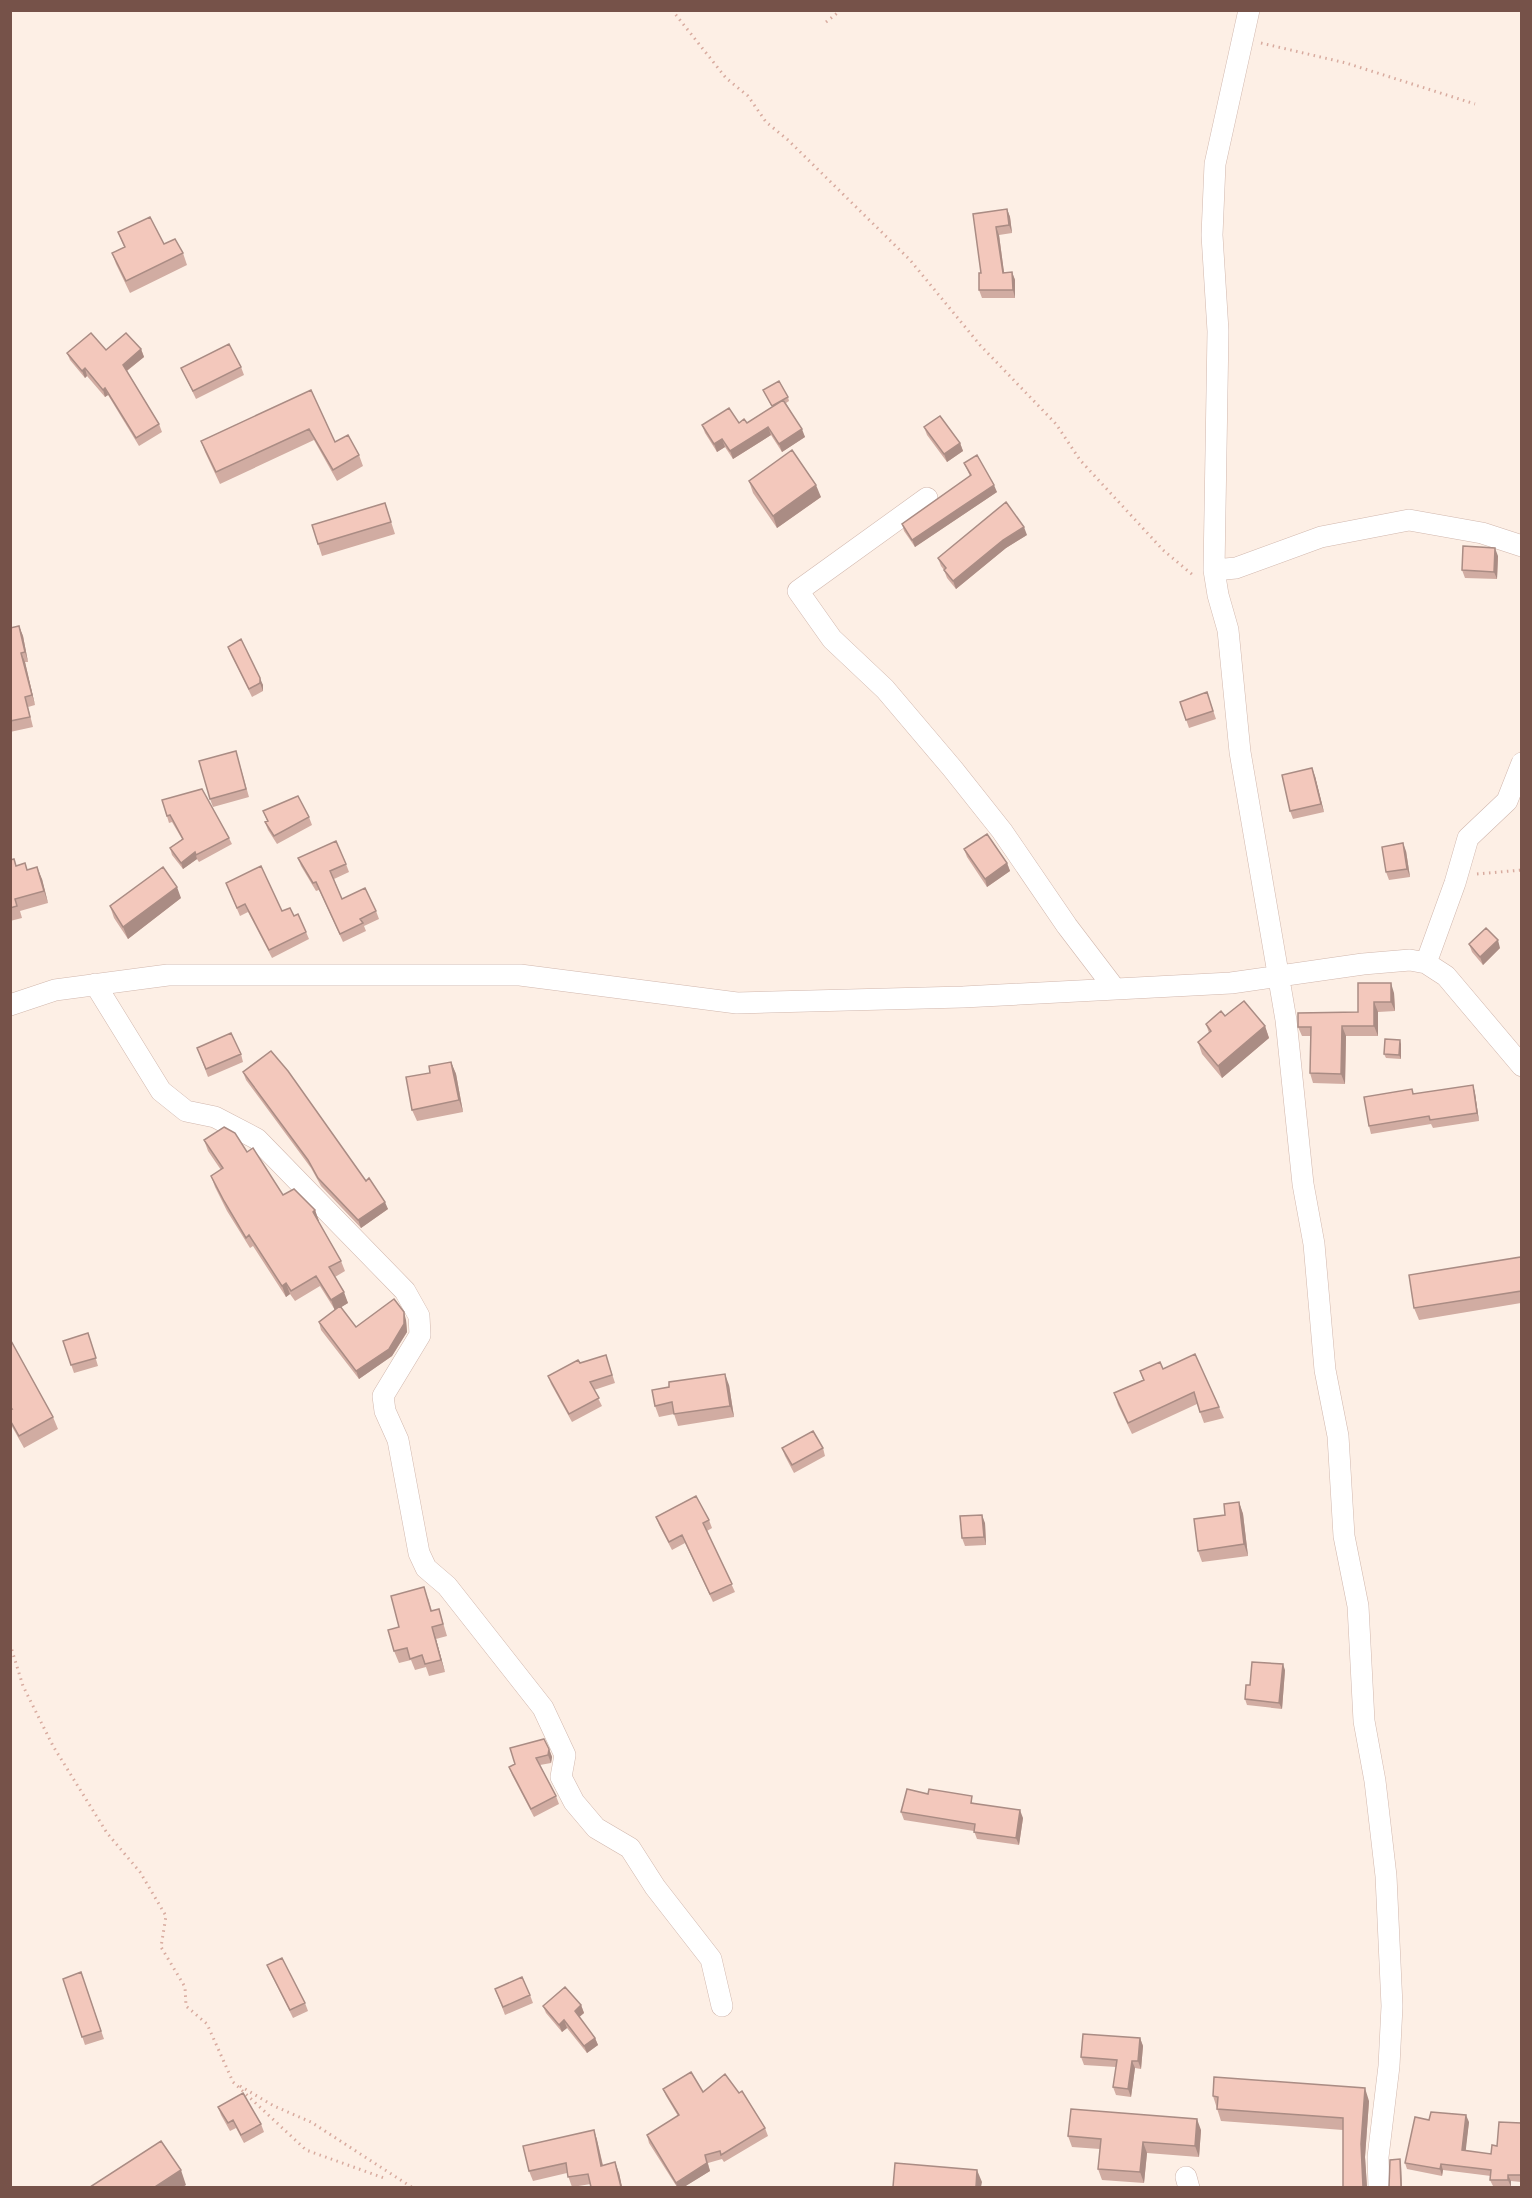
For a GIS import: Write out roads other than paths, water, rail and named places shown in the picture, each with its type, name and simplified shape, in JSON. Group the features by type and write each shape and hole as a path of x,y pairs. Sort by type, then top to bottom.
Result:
{"street":[{"path":"1249,10 1245,39 1215,164 1212,235 1218,331 1214,570 1228,630 1240,752 1290,1056 1303,1184 1314,1244 1325,1370 1338,1436 1344,1536 1358,1606 1364,1721 1375,1781 1386,1876 1392,2006 1389,2066 1378,2157 1379,2187"},
{"path":"927,498 798,591 832,639 885,689 959,777 1002,831 1067,926 1115,989"},
{"path":"1214,570 1236,568 1321,537 1409,520 1482,533 1521,546"},
{"path":"1426,963 1468,838 1507,801 1521,763"},
{"path":"10,1005 55,990 168,975 520,975 737,1003 963,997 1231,983 1373,962 1410,960 1426,963 1446,976 1521,1066"},
{"path":"95,984 161,1091 186,1111 215,1117 257,1139 405,1291 419,1316 420,1335 383,1396 385,1411 398,1440 420,1553 426,1568 447,1586 543,1708 565,1755 561,1777 574,1802 596,1828 630,1848 650,1880 711,1959 722,2006"}]}
